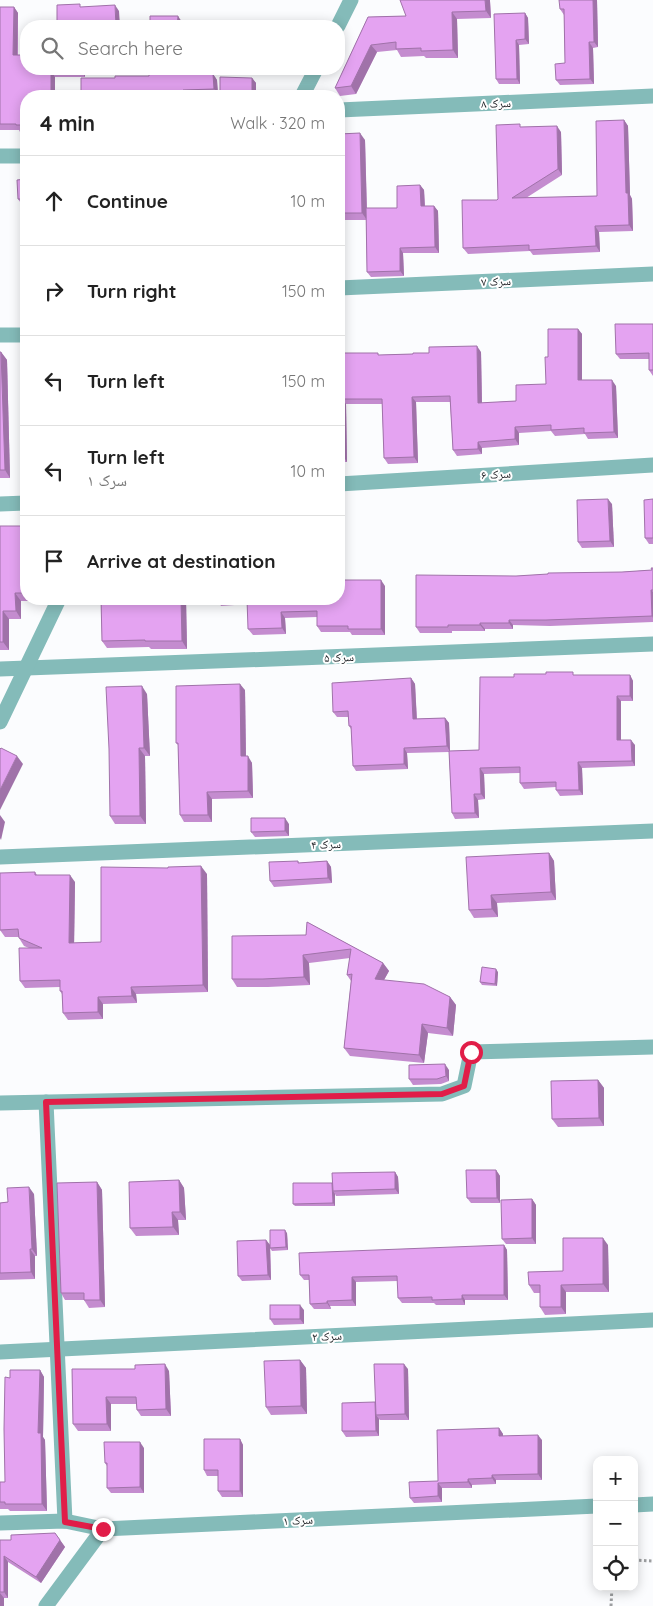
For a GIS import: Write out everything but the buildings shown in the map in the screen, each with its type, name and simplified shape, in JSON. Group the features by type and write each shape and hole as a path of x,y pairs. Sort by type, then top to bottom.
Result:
{"street":[{"path":"341,20 351,0"},
{"path":"305,90 313,75"},
{"name":"سرک ۸","path":"345,110 653,96"},
{"path":"0,156 20,156"},
{"name":"سرک ۷","path":"345,288 653,274"},
{"path":"0,336 20,335"},
{"name":"سرک ۶","path":"345,484 653,465"},
{"path":"0,504 20,502"},
{"path":"0,722 56,605"},
{"name":"سرک ۵","path":"0,669 653,644"},
{"name":"سرک ۴","path":"0,857 653,831"},
{"path":"0,1103 442,1094 464,1086 471,1052 653,1047"},
{"path":"46,1102 65,1522"},
{"name":"سرک ۲","path":"0,1352 653,1320"},
{"path":"638,1505 653,1504"},
{"name":"سرک ۱","path":"0,1523 65,1522 103,1529 593,1506"},
{"path":"46,1606 103,1529"}],"path":[{"path":"638,1560 653,1561"},
{"path":"611,1606 612,1591"}],"route":[{"path":"103,1529 65,1522 46,1102 442,1094 464,1086 471,1052"}]}
